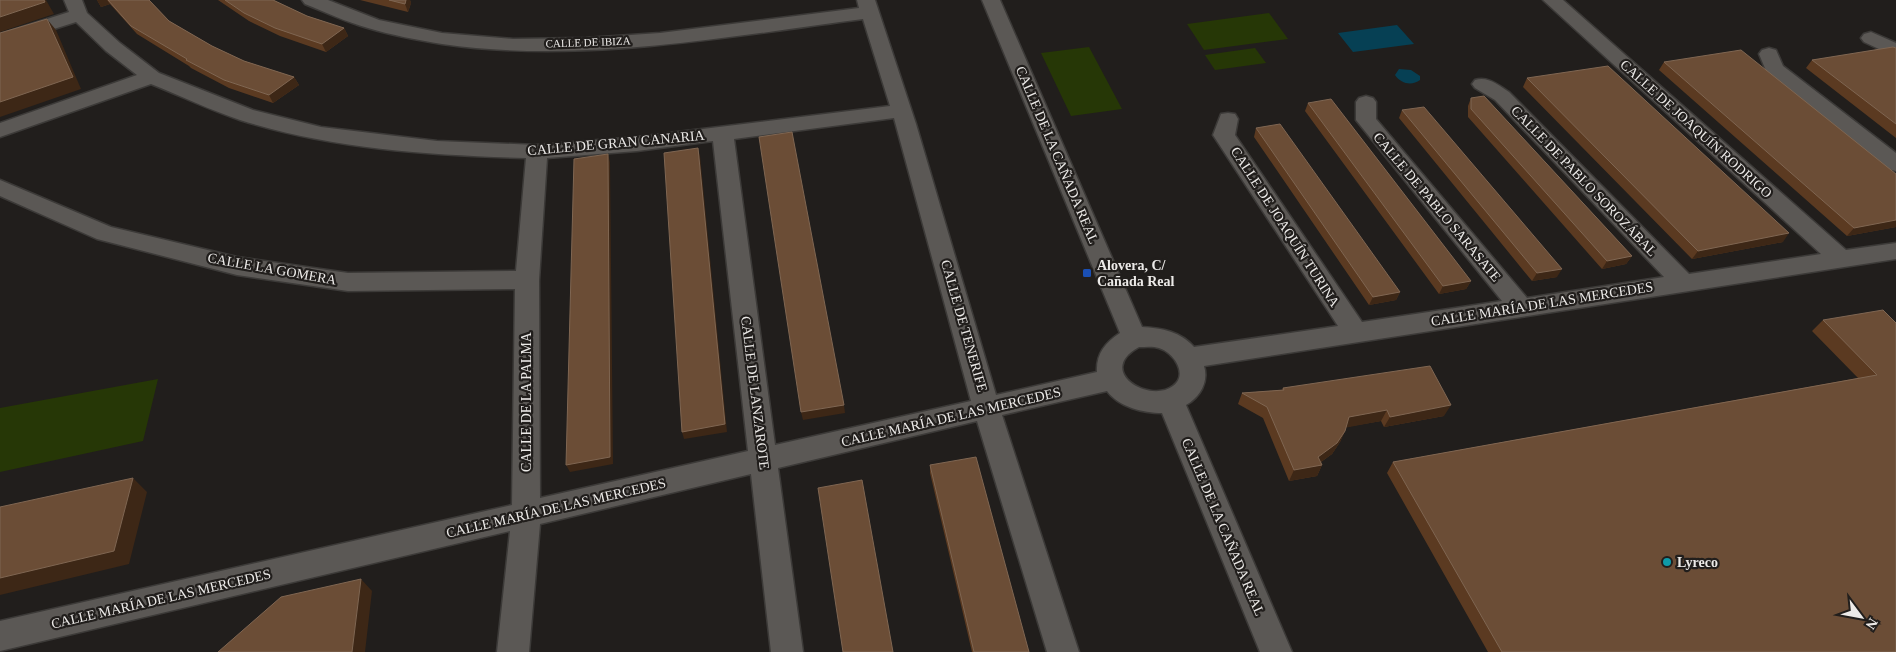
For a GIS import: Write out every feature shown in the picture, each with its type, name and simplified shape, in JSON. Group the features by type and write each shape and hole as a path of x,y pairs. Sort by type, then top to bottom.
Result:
{"street":[{"name":"CALLE DE IBIZA","path":"311,0 331,10 399,31 433,37 504,43 582,45 677,37 868,6"},
{"name":"CALLE DE LA CAÑADA REAL","path":"991,0 1134,337"},
{"name":"CALLE DE JOAQUÍN RODRIGO","path":"1552,0 1840,258"},
{"name":"CALLE DE TENERIFE","path":"868,6 902,111 987,409 1063,652"},
{"path":"0,40 76,7"},
{"name":"CALLE DE GRAN CANARIA","path":"76,7 113,46 152,78 246,115 321,134 437,148 537,152 637,144 902,111"},
{"path":"1871,38 1896,51"},
{"path":"1769,54 1774,69 1896,164"},
{"path":"0,130 152,78"},
{"name":"CALLE DE PABLO SOROZÁBAL","path":"1482,84 1502,96 1683,282"},
{"name":"CALLE DE PABLO SARASATE","path":"1366,102 1366,120 1521,308"},
{"name":"CALLE DE JOAQUÍN TURINA","path":"1228,119 1224,135 1355,332"},
{"name":"CALLE DE LANZAROTE","path":"723,133 787,652"},
{"name":"CALLE DE LA PALMA","path":"513,652 526,515 527,280 537,152"},
{"name":"CALLE LA GOMERA","path":"0,187 105,233 237,266 348,282 527,280"},
{"name":"CALLE MARÍA DE LAS MERCEDES","path":"1189,358 1896,251"},
{"path":"1134,337 1155,337 1175,344 1189,358 1194,370 1192,383 1184,394 1171,401 1148,402 1126,394 1112,379 1108,366 1112,353 1121,343 1134,337"},
{"name":"CALLE MARÍA DE LAS MERCEDES","path":"0,636 1112,379"},
{"name":"CALLE DE LA CAÑADA REAL","path":"1171,401 1276,652"}],"green space":[{"path":"1269,13 1288,39 1204,50 1187,24"},
{"path":"1089,47 1122,109 1071,116 1041,53"},
{"path":"1255,48 1266,63 1215,70 1205,55"},
{"path":"158,379 143,441 0,472 0,408"}],"water":[{"path":"1397,25 1414,44 1353,52 1338,33"},
{"path":"1399,69 1411,70 1420,76 1420,80 1414,83 1403,82 1395,75"}],"building":[{"path":"0,0 44,0 45,2 0,17"},
{"path":"108,0 149,0 169,21 212,46 244,61 294,77 269,95 224,80 186,60 131,26"},
{"path":"225,0 273,0 307,16 344,28 322,44 275,28 244,13"},
{"path":"389,0 406,0 405,4"},
{"path":"47,19 73,77 0,102 0,33"},
{"path":"1896,48 1896,124 1812,60"},
{"path":"1741,50 1896,174 1896,220 1854,228 1664,62"},
{"path":"1608,66 1789,233 1698,251 1527,78"},
{"path":"1484,96 1632,256 1607,261 1471,109 1471,98"},
{"path":"1331,99 1471,281 1443,286 1308,103"},
{"path":"1424,107 1562,269 1537,273 1402,110"},
{"path":"1280,124 1400,292 1373,297 1256,128"},
{"path":"792,132 844,405 801,412 759,137"},
{"path":"698,148 725,424 682,432 664,153"},
{"path":"608,154 610,457 566,465 574,159"},
{"name":"Lyreco","path":"1883,310 1896,323 1896,652 1502,652 1393,462 1877,375 1823,320"},
{"path":"1430,366 1451,405 1390,417 1387,410 1349,417 1345,431 1337,443 1318,457 1322,465 1294,470 1267,407 1242,393 1284,390 1283,388"},
{"path":"976,457 1029,652 974,652 930,465"},
{"path":"133,478 114,551 0,578 0,507"},
{"path":"862,480 893,652 843,652 818,488"},
{"path":"361,579 352,652 218,652 281,597"}],"place":[{"name":"Alovera, C/ Cañada Real","path":"1087,273"},
{"name":"Lyreco","path":"1667,562"}]}
